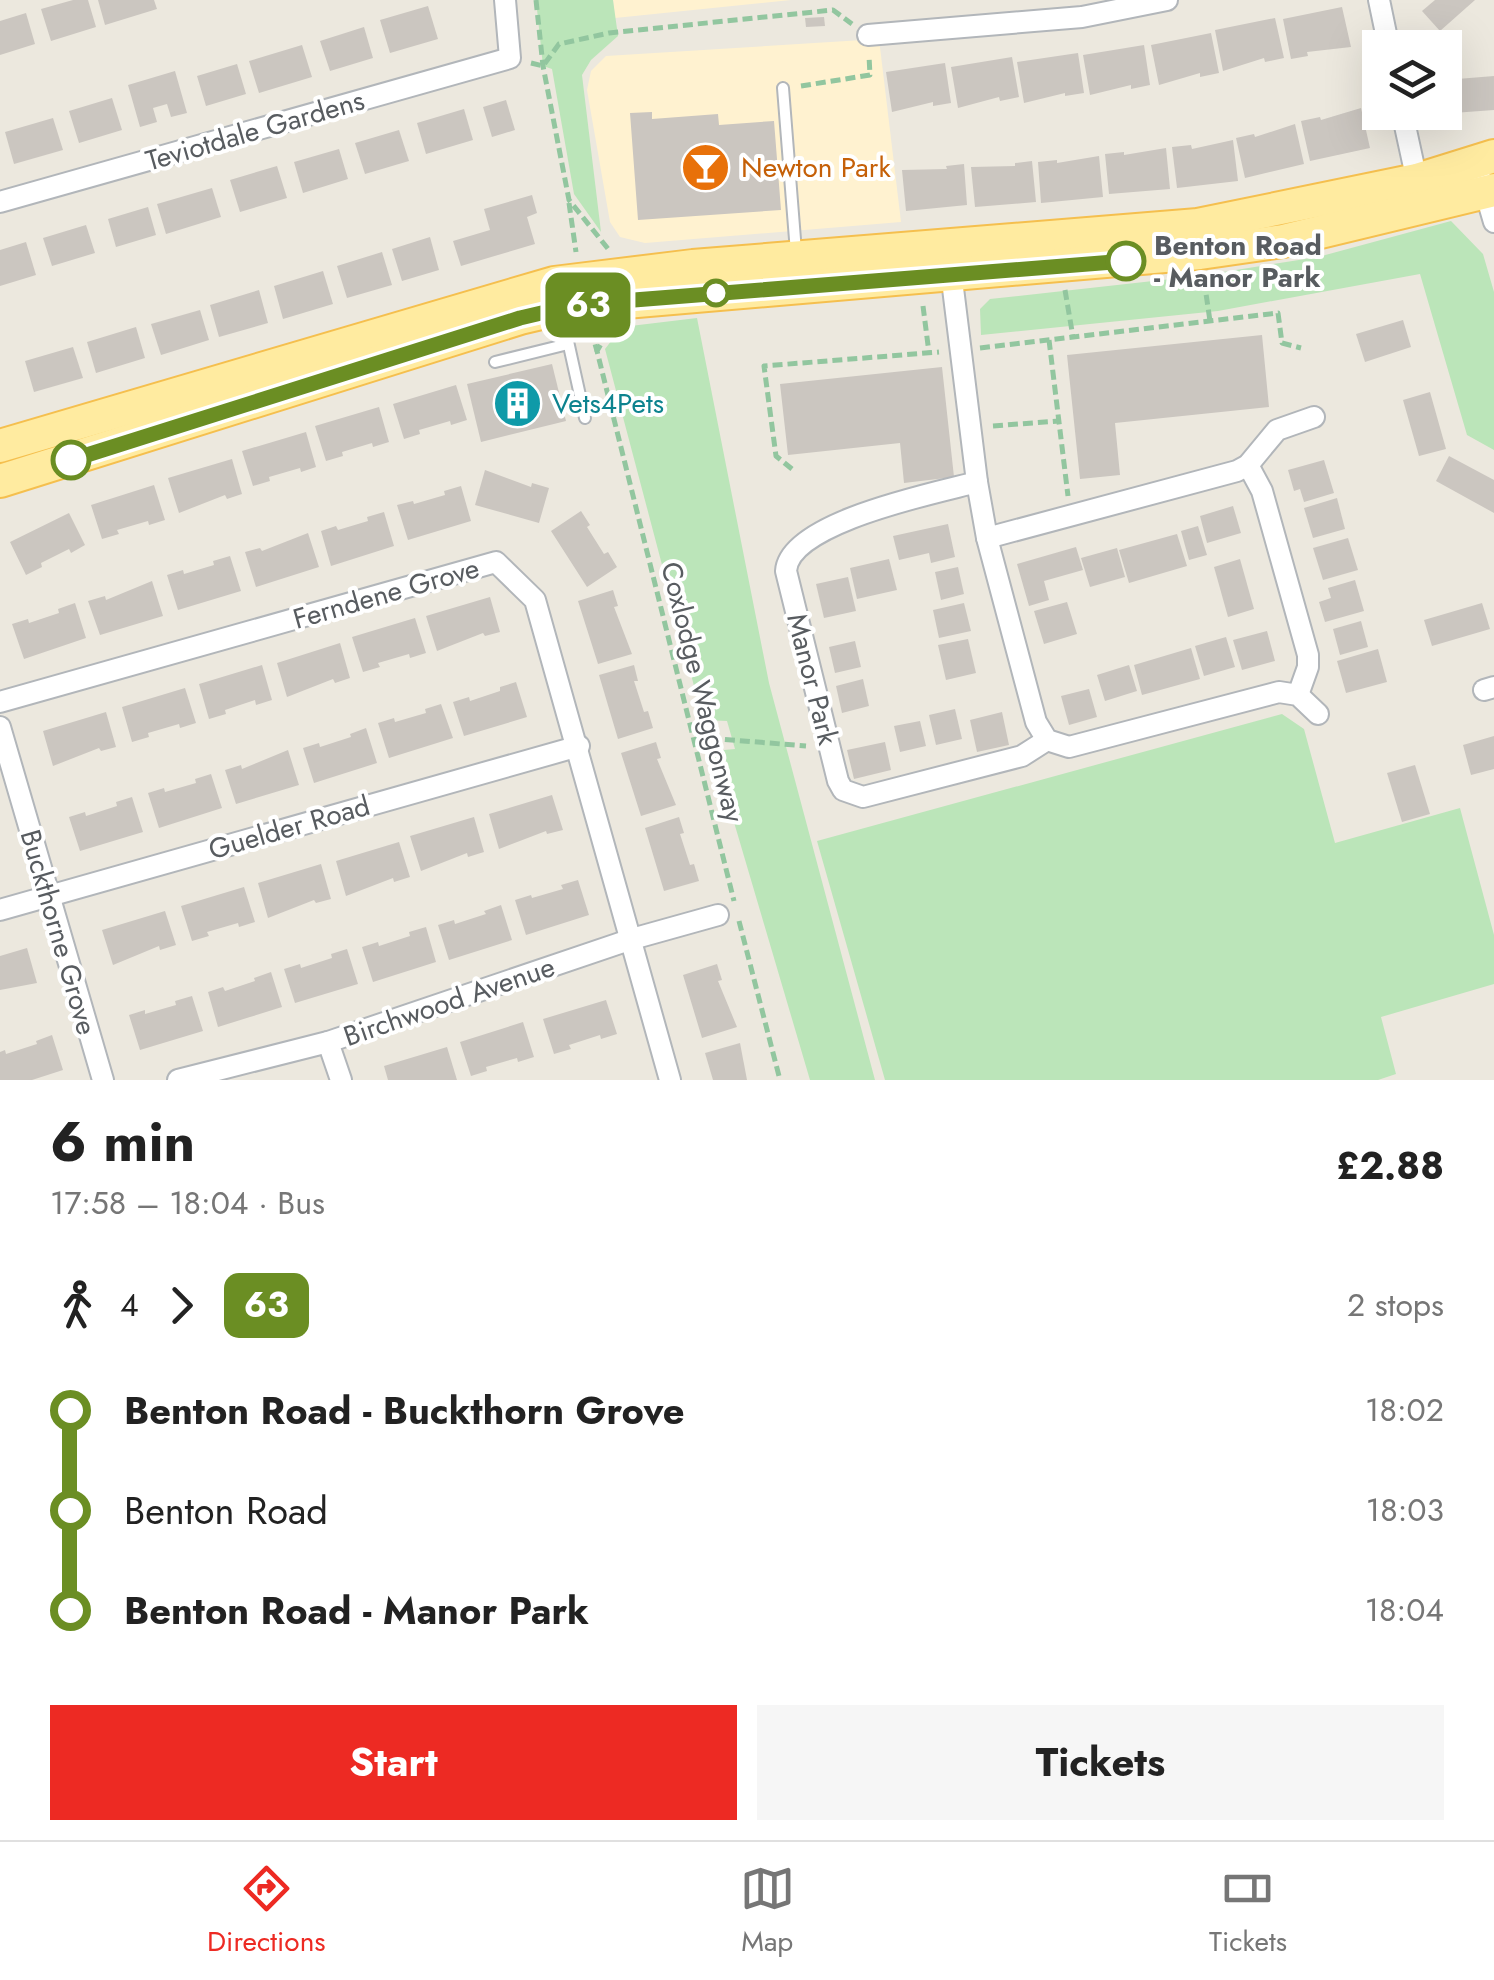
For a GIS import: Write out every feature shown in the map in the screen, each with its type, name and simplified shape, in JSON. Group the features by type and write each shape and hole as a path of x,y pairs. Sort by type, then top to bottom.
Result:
{"main road":[{"path":"940,267 1489,184"},
{"path":"0,446 580,278 1061,267 1200,254 1283,241 1420,193"},
{"path":"0,481 520,318 560,308 797,272"}],"street":[{"name":"Teviotdale Gardens","path":"0,202 510,58 504,0"},
{"path":"868,36 1082,17 1167,0"},
{"path":"1379,0 1385,30"},
{"path":"1406,130 1420,193"},
{"path":"940,267 960,350 987,538 1036,722 1047,740"},
{"path":"987,538 1222,476 1248,465 1277,430 1314,418"},
{"path":"1248,465 1262,491 1308,655 1308,668 1298,695 1318,714"},
{"name":"Manor Park","path":"977,482 910,500 823,531 804,542 786,561 838,781 844,790 862,797 1022,756 1047,740 1069,747 1271,693 1298,695"},
{"name":"Ferndene Grove","path":"0,702 496,562 536,600 670,1080"},
{"name":"Buckthorne Grove","path":"0,727 103,1080"},
{"name":"Guelder Road","path":"0,910 578,746"},
{"name":"Birchwood Avenue","path":"178,1080 328,1042 632,939 718,915"},
{"path":"328,1042 341,1080"}],"lane":[{"path":"783,88 797,272"},
{"path":"560,308 585,418"},
{"path":"496,362 568,344"}],"path":[{"path":"536,0 543,66 580,278"},
{"path":"543,66 559,44 608,33 833,10 868,36 870,76 783,88"},
{"path":"569,200 608,246 611,256"},
{"path":"1200,254 1210,322"},
{"path":"930,353 940,267"},
{"path":"1061,267 1072,337"},
{"path":"792,469 776,456 764,366 960,350 1278,314 1282,343 1301,348"},
{"name":"Coxlodge Waggonway","path":"617,318 596,351 780,1080"},
{"path":"1049,340 1070,514"},
{"path":"970,428 1059,421"},
{"path":"694,737 830,748"}],"shaded area":[{"path":"613,0 791,0 615,18"},
{"path":"879,39 901,222 645,243 620,237 610,222 587,90 591,71 606,56"}],"green space":[{"path":"536,0 613,0 618,36 591,60 582,75 601,232 574,194 552,69 543,66"},
{"path":"1451,221 1483,254 1494,292 1494,450 1467,435 1420,274 1218,311 981,335 980,309 990,299 1198,276 1318,257"},
{"path":"697,318 769,683 875,1080 810,1080 713,751 735,749 727,721 703,720 605,349 622,327"},
{"path":"1282,714 1304,729 1335,843 1460,808 1494,935 1494,984 1381,1017 1396,1074 1378,1080 885,1080 817,841"}],"building":[{"path":"88,0 96,27 51,41 41,9"},
{"path":"98,0 154,0 157,9 105,25"},
{"path":"1435,0 1475,0 1441,30 1422,11"},
{"path":"428,6 438,39 390,53 380,20"},
{"path":"1342,7 1351,47 1307,52 1308,56 1291,59 1283,19"},
{"path":"26,13 35,44 0,55 0,21"},
{"path":"824,17 825,26 806,27 805,18"},
{"path":"1275,18 1284,58 1265,62 1264,58 1223,71 1215,30"},
{"path":"364,27 373,58 330,71 320,41"},
{"path":"1211,33 1219,73 1200,77 1200,73 1159,85 1151,45"},
{"path":"302,45 312,77 259,93 249,61"},
{"path":"1144,45 1150,85 1131,89 1131,85 1090,95 1083,55"},
{"path":"1078,53 1084,93 1065,93 1024,103 1017,62"},
{"path":"1012,57 1019,97 1000,101 999,97 958,108 951,67"},
{"path":"945,63 951,103 933,106 933,102 892,112 886,72"},
{"path":"237,64 246,94 206,106 197,76"},
{"path":"175,71 187,113 171,117 167,104 153,108 157,122 140,127 128,85"},
{"path":"1494,76 1494,110 1462,112 1462,79"},
{"path":"112,98 122,130 79,143 69,111"},
{"path":"506,100 515,130 492,137 483,107"},
{"path":"1361,108 1362,130 1366,130 1370,148 1310,161 1301,121 1320,117 1321,120"},
{"path":"464,109 473,140 426,154 417,123"},
{"name":"Newton Park","path":"652,112 652,119 718,114 719,125 774,121 781,210 638,220 630,113"},
{"path":"53,118 63,150 14,164 5,132"},
{"path":"1295,124 1304,164 1245,178 1236,138 1254,134 1255,137"},
{"path":"399,130 409,161 365,174 355,143"},
{"path":"1233,140 1238,181 1177,188 1172,147 1191,145 1192,149"},
{"path":"1166,148 1170,189 1109,194 1105,154"},
{"path":"339,149 348,179 303,193 294,162"},
{"path":"1099,156 1103,197 1041,203 1038,162"},
{"path":"1032,161 1036,202 975,207 971,167 1015,166"},
{"path":"964,164 967,205 906,211 902,170 947,169 946,166"},
{"path":"277,166 287,198 240,212 230,180"},
{"path":"212,188 221,217 166,234 157,204"},
{"path":"532,195 537,213 527,217 535,244 461,266 453,241 490,230 484,209"},
{"path":"148,207 156,235 116,247 108,219"},
{"path":"86,225 95,253 52,266 43,238"},
{"path":"430,237 439,270 402,281 392,249"},
{"path":"26,242 36,275 0,286 0,250"},
{"path":"382,252 392,285 347,298 337,266"},
{"path":"323,271 333,304 283,319 274,286"},
{"path":"259,290 268,323 219,337 210,305"},
{"path":"200,310 209,340 161,355 151,324"},
{"path":"1403,320 1411,347 1365,362 1356,334"},
{"path":"136,327 145,358 96,373 87,342"},
{"path":"1262,335 1269,407 1115,423 1120,475 1080,479 1067,355"},
{"path":"73,347 83,378 34,392 25,361"},
{"name":"Vets4Pets","path":"552,364 566,421 481,442 467,384"},
{"path":"942,367 954,477 904,483 900,443 788,455 780,384"},
{"path":"456,385 467,420 419,430 420,434 404,439 393,404"},
{"path":"1430,392 1446,449 1419,456 1403,400"},
{"path":"379,407 389,442 342,452 343,456 326,461 315,426"},
{"path":"306,432 316,467 269,477 270,481 253,486 242,451"},
{"path":"1449,456 1494,480 1494,513 1436,481"},
{"path":"232,459 242,494 227,499 225,495 179,513 168,478"},
{"path":"1324,460 1334,493 1304,502 1300,489 1294,491 1288,470"},
{"path":"485,470 531,487 532,483 549,488 539,523 475,505"},
{"path":"154,485 165,520 117,530 119,534 102,539 91,505"},
{"path":"461,486 471,521 408,540 397,505 445,495 444,491"},
{"path":"1337,498 1345,529 1313,538 1304,508"},
{"path":"1233,506 1241,533 1207,543 1200,516"},
{"path":"581,511 604,554 608,552 617,567 587,587 551,531"},
{"path":"384,512 394,546 331,566 321,531 368,521 367,517"},
{"path":"69,513 85,545 41,563 42,567 26,575 10,542"},
{"path":"948,524 955,557 931,563 929,553 899,560 893,536"},
{"path":"1198,526 1207,555 1189,560 1181,531"},
{"path":"308,533 319,567 256,587 245,552 260,548 262,551"},
{"path":"1177,534 1187,566 1129,583 1119,550"},
{"path":"1348,538 1358,570 1323,580 1313,548"},
{"path":"1076,547 1083,570 1044,581 1049,600 1029,606 1017,564"},
{"path":"1117,548 1125,577 1090,587 1081,558"},
{"path":"230,556 241,591 178,610 167,575 214,565 213,561"},
{"path":"889,559 897,590 857,599 850,568"},
{"path":"1240,559 1254,609 1228,617 1214,567"},
{"path":"958,567 964,594 941,600 935,572"},
{"path":"848,577 856,611 824,618 816,584"},
{"path":"1355,580 1364,611 1325,622 1319,602 1331,598 1328,588"},
{"path":"152,581 163,616 100,635 88,601 105,596 106,600"},
{"path":"613,590 618,606 614,607 632,654 598,664 578,601"},
{"path":"490,597 500,632 485,636 483,633 437,651 426,616"},
{"path":"1067,602 1077,634 1044,644 1034,611"},
{"path":"75,603 86,638 24,659 12,624 59,613 58,609"},
{"path":"964,603 971,631 939,638 933,610"},
{"path":"1482,603 1490,629 1432,646 1424,620"},
{"path":"415,618 426,653 378,663 380,667 363,672 352,637"},
{"path":"1361,621 1368,647 1340,655 1333,629"},
{"path":"1267,631 1275,661 1242,670 1233,640"},
{"path":"1226,637 1235,667 1204,676 1195,646"},
{"path":"968,639 976,673 946,680 938,645"},
{"path":"855,641 861,667 835,673 829,647"},
{"path":"340,643 350,678 335,683 333,679 287,697 277,663"},
{"path":"1191,648 1200,679 1142,695 1134,665"},
{"path":"1378,649 1387,682 1346,693 1337,661"},
{"path":"262,665 272,700 256,705 255,700 209,719 199,684"},
{"path":"634,665 638,681 634,681 653,728 618,739 599,675"},
{"path":"1129,665 1137,691 1105,701 1097,675"},
{"path":"863,679 869,706 842,713 836,686"},
{"path":"516,682 527,717 464,736 453,702 469,697 470,701"},
{"path":"185,688 196,723 148,733 149,737 132,742 122,707"},
{"path":"1089,689 1097,717 1069,725 1061,696"},
{"path":"441,704 453,738 389,758 378,723 426,713 425,709"},
{"path":"955,709 962,739 936,745 929,715"},
{"path":"106,712 116,747 101,751 99,748 53,766 43,731"},
{"path":"1002,712 1009,745 977,752 970,720"},
{"path":"920,721 926,746 900,752 894,726"},
{"path":"366,728 377,763 314,783 303,748 319,743 320,747"},
{"path":"1494,736 1494,769 1471,775 1463,745"},
{"path":"656,742 661,758 657,759 676,805 641,816 621,753"},
{"path":"885,742 891,770 854,779 847,750"},
{"path":"288,750 299,785 236,804 225,770 241,765 242,769"},
{"path":"1415,765 1430,814 1402,822 1387,773"},
{"path":"211,774 222,808 159,828 148,793 196,783 195,779"},
{"path":"552,795 563,830 547,834 546,831 499,849 489,814"},
{"path":"132,797 143,832 80,851 69,817 85,812 86,816"},
{"path":"474,817 484,852 468,857 467,853 421,871 410,836"},
{"path":"679,817 684,833 680,834 699,881 664,891 645,828"},
{"path":"399,842 410,877 394,882 393,878 346,896 336,861"},
{"path":"321,864 331,899 316,903 314,900 268,918 258,883"},
{"path":"578,880 589,915 526,935 515,900 563,889 561,885"},
{"path":"244,887 255,922 207,932 209,936 192,941 181,906"},
{"path":"501,905 512,940 449,960 438,925 454,920 455,924"},
{"path":"165,911 176,945 160,950 159,946 113,965 102,930"},
{"path":"426,927 436,962 373,982 362,947 378,942 379,946"},
{"path":"27,948 37,983 0,990 0,956"},
{"path":"347,949 358,984 295,1003 284,969 300,964 301,968"},
{"path":"717,964 722,980 718,981 737,1027 702,1038 683,975"},
{"path":"271,972 282,1007 218,1027 208,992 223,987 225,991"},
{"path":"192,996 203,1031 140,1050 129,1015 176,1005 175,1001"},
{"path":"606,1000 617,1034 601,1039 600,1035 554,1054 543,1019"},
{"path":"523,1022 534,1057 486,1067 487,1071 471,1076 460,1042"},
{"path":"52,1035 63,1070 32,1080 0,1080 0,1052 5,1050 6,1054 37,1044 36,1041"},
{"path":"740,1043 747,1080 713,1080 705,1053"},
{"path":"447,1047 457,1080 388,1080 384,1066"}],"bus line":[{"name":"63","path":"71,460 560,308 1126,261"}],"place":[{"name":"Newton Park","path":"706,167"},
{"name":"Benton Road - Manor Park","path":"1126,261"},
{"name":"Vets4Pets","path":"517,403"}]}
